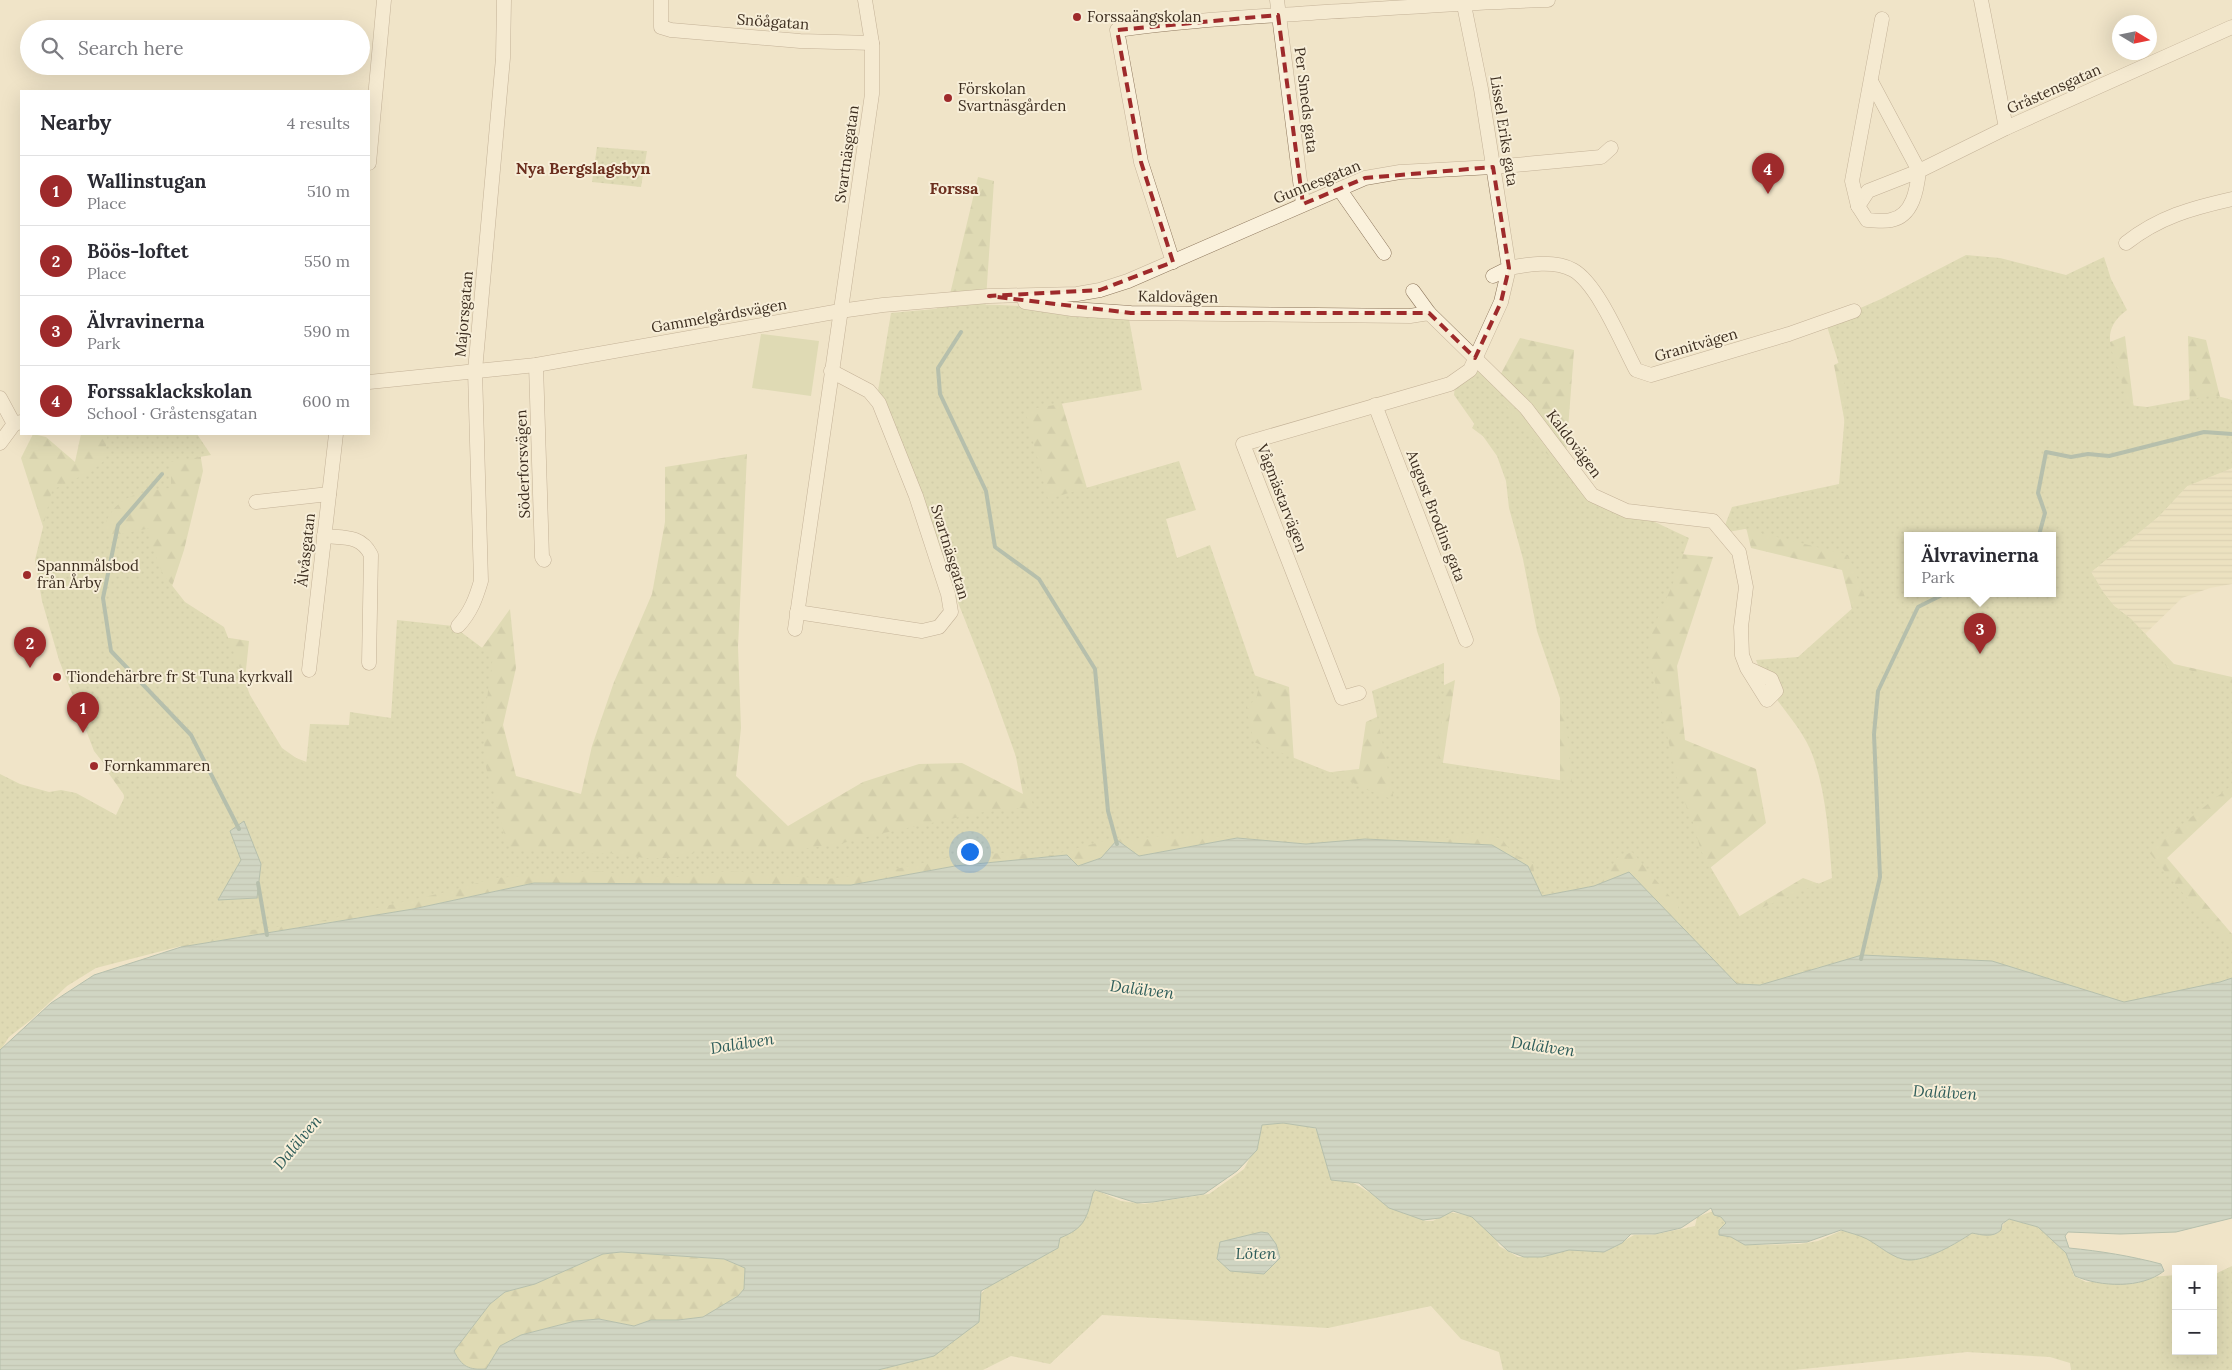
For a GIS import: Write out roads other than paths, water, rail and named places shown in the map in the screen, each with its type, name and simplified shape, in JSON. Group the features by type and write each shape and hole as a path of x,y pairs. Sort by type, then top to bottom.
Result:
{"street":[{"path":"370,152 384,0"},
{"name":"Majorsgatan","path":"458,626 467,616 476,600 481,581 475,372 503,58 504,0"},
{"name":"Snöågatan","path":"661,0 661,27 671,30 800,41 872,43"},
{"name":"Svartnäsgatan","path":"795,629 867,132 872,87 872,43 865,0"},
{"name":"Per Smeds gata","path":"1276,0 1303,204"},
{"path":"1172,262 1140,162 1116,30 1160,24 1416,3 1548,0"},
{"path":"1981,0 2006,128"},
{"name":"Lissel Eriks gata","path":"1463,1 1481,89 1509,268"},
{"path":"1872,83 1919,171 1916,191 1907,210 1892,220 1867,220 1858,206 1852,180 1872,83 1882,19"},
{"name":"Gråstensgatan","path":"1858,206 1868,191 1919,171 2006,128 2232,27"},
{"name":"Gunnesgatan","path":"1077,294 1100,290 1128,281 1366,178 1400,172 1493,167 1601,157 1611,148"},
{"path":"1340,190 1384,253"},
{"path":"2126,243 2146,227 2196,208 2232,199"},
{"name":"Granitvägen","path":"1493,276 1509,268 1551,264 1573,270 1590,284 1636,370 1650,375 1789,334 1854,311"},
{"path":"1474,358 1501,302 1509,268"},
{"name":"Kaldovägen","path":"1413,292 1429,313 1463,344 1474,358 1526,408 1592,495 1628,511 1713,521 1739,552 1746,587 1741,627 1742,654 1747,668 1771,679 1776,691 1767,700"},
{"name":"Gammelgårdsvägen","path":"370,382 536,365 840,311 884,305 989,296 1077,294"},
{"name":"Kaldovägen","path":"989,296 1072,309 1131,313 1410,316 1429,313"},
{"name":"Vågmästarvägen","path":"1359,693 1342,698 1242,444 1450,384 1470,370 1474,358"},
{"name":"Söderforsvägen","path":"536,365 542,558 544,560"},
{"name":"Svartnäsgatan","path":"797,612 922,631 939,627 951,612 948,594 916,496 879,403 869,391 831,371"},
{"path":"0,398 18,423 0,443"},
{"name":"August Brodins gata","path":"1375,405 1466,640"},
{"name":"Älvåsgatan","path":"309,670 336,435"},
{"path":"256,502 329,494"},
{"path":"324,536 357,539 366,545 372,555 369,664"}],"water":[{"path":"244,821 261,864 257,898 218,900 241,860 230,831"},
{"name":"Dalälven","path":"1237,838 1306,844 1365,839 1492,845 1528,866 1542,896 1594,886 1629,872 1737,984 1760,985 1862,955 1992,961 2124,1002 2232,978 2232,1218 2176,1232 2120,1234 2068,1232 2065,1236 2069,1248 2150,1261 2161,1264 2164,1271 2144,1281 2121,1284 2085,1280 2075,1276 2066,1253 2038,1227 2009,1219 2002,1224 2001,1230 1998,1233 1987,1235 1972,1233 1933,1255 1916,1260 1908,1260 1892,1255 1864,1238 1841,1230 1807,1242 1745,1245 1731,1237 1719,1235 1719,1230 1726,1223 1721,1217 1714,1215 1711,1208 1681,1228 1655,1234 1631,1234 1622,1243 1604,1252 1569,1250 1542,1257 1524,1257 1508,1251 1472,1217 1453,1211 1440,1218 1423,1220 1389,1208 1359,1183 1331,1180 1316,1128 1283,1123 1262,1125 1257,1150 1237,1171 1204,1194 1137,1203 1095,1190 1084,1221 1075,1230 1060,1238 1058,1248 981,1291 979,1322 934,1356 878,1370 0,1370 0,1050 51,1003 94,975 181,947 413,909 534,883 851,885 955,866 1067,855 1078,866 1101,858 1117,840 1139,856","holes":["621,1252 724,1259 745,1268 744,1289 738,1296 703,1317 678,1320 651,1320 634,1326 599,1319 575,1321 521,1335 500,1346 486,1369 475,1369 463,1364 454,1351 490,1304 505,1292 535,1284 603,1254"]},
{"name":"Löten","path":"1261,1232 1268,1233 1276,1244 1280,1258 1264,1274 1230,1271 1217,1259 1220,1242"}],"waterway":[{"path":"961,332 938,368 940,394 986,491 995,547 1039,579 1095,669 1108,811 1117,844"},
{"path":"2040,532 2045,513 2038,493 2046,452 2071,457 2088,454 2109,456 2204,432 2232,434"},
{"path":"162,474 118,525 103,598 111,651 191,735 239,829"},
{"path":"1861,959 1880,877 1874,734 1878,691 1918,607 1938,597"},
{"path":"258,883 267,935"}],"place":[{"name":"Forssaängskolan","path":"1077,17"},
{"name":"Förskolan Svartnäsgården","path":"948,98"},
{"name":"Forssaklackskolan","path":"1768,194"},
{"name":"Spannmålsbod från Årby","path":"27,575"},
{"name":"Älvravinerna","path":"1980,654"},
{"name":"Böös-loftet","path":"30,668"},
{"name":"Tiondehärbre fr St Tuna kyrkvall","path":"57,677"},
{"name":"Wallinstugan","path":"83,733"},
{"name":"Fornkammaren","path":"94,766"}],"district":[{"name":"Nya Bergslagsbyn","path":"583,168"},
{"name":"Forssa","path":"954,188"}]}
